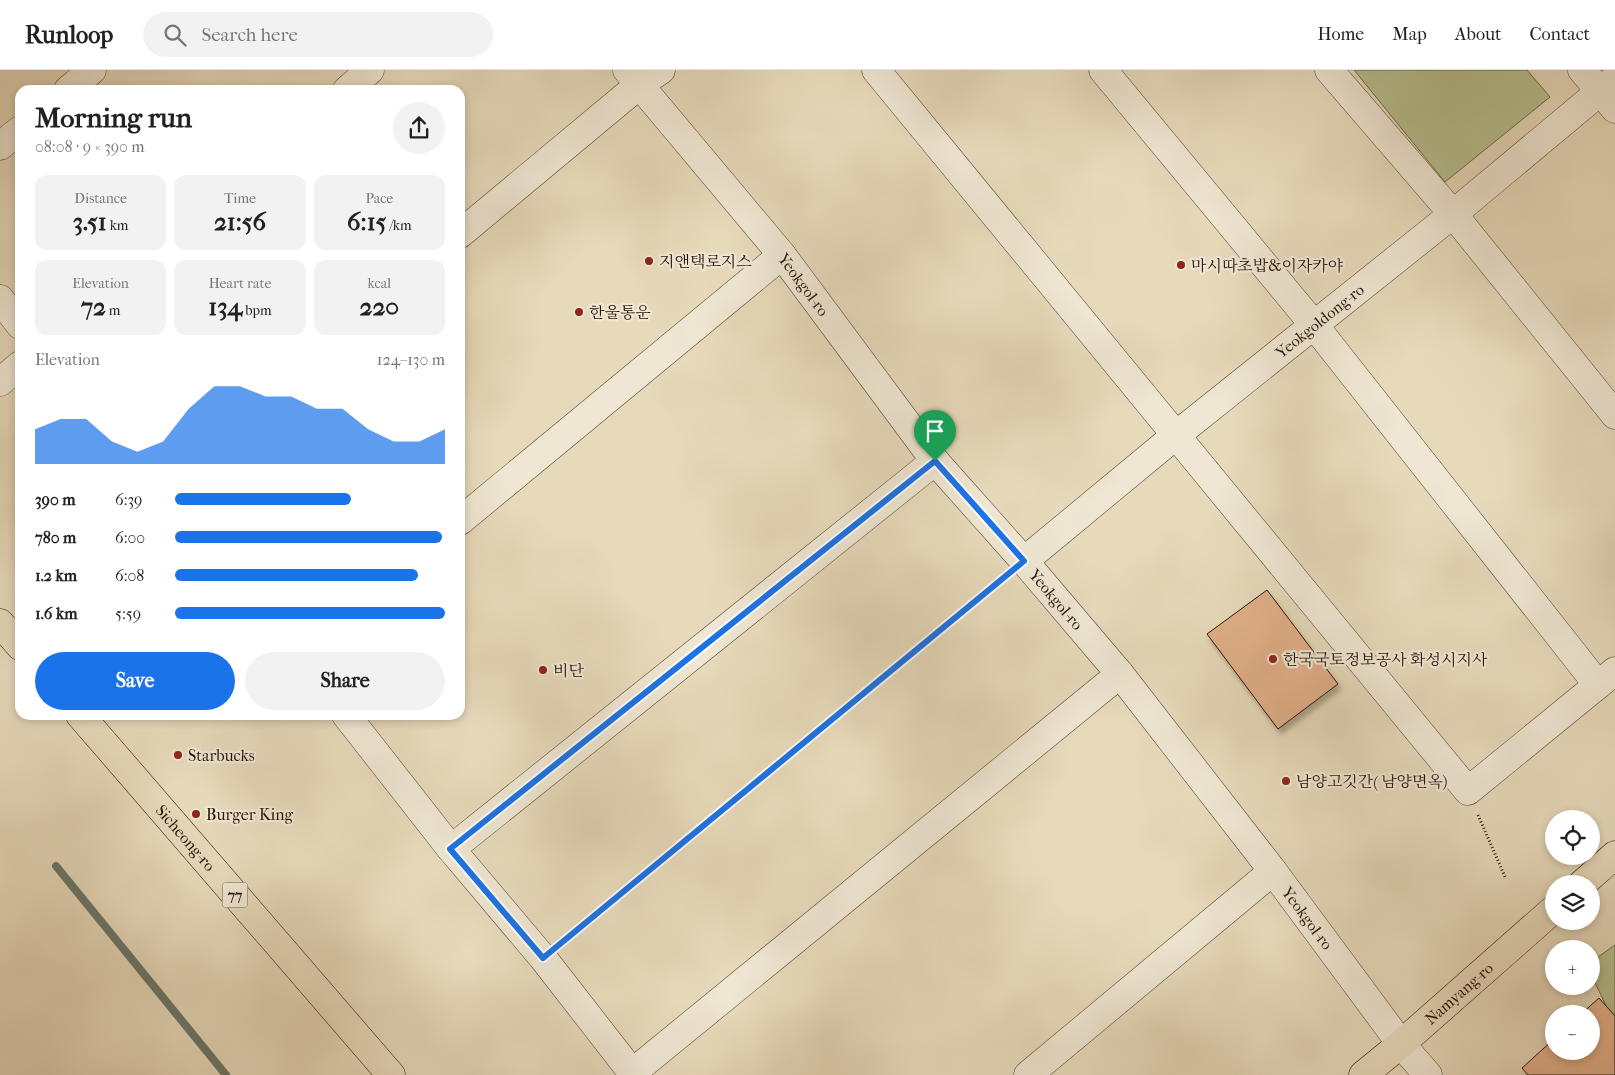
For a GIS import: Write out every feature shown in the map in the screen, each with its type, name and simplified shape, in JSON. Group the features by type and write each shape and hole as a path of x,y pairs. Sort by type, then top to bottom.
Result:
{"main road":[{"path":"0,623 15,640"},
{"name":"Sicheong-ro","path":"84,720 391,1075"},
{"path":"1592,875 1615,855"},
{"name":"Namyang-ro","path":"1363,1075 1401,1044 1545,917"}],"street":[{"path":"74,85 92,70"},
{"path":"352,85 370,70"},
{"path":"876,70 1468,791 1607,678 1103,70"},
{"path":"1329,70 1453,214 1615,415"},
{"path":"1582,70 1610,93"},
{"path":"465,230 642,75"},
{"name":"Yeokgol-ro","path":"642,75 782,255 935,461 1024,561 1120,674 1273,871 1401,1044 1428,1075"},
{"name":"Yeokgoldong-ro","path":"1024,561 1175,436 1453,214 1610,93"},
{"path":"0,146 15,134"},
{"path":"465,517 782,255"},
{"path":"0,299 15,318"},
{"path":"0,382 15,369"},
{"path":"450,849 935,461"},
{"path":"350,720 450,849 543,958 633,1074 1120,674"},
{"path":"1028,1075 1273,871"}],"path":[{"path":"543,958 1024,561"},
{"path":"1468,791 1506,879"}],"green space":[{"path":"1354,70 1527,70 1550,97 1445,182"},
{"path":"1615,945 1615,1025 1600,993 1600,956"}],"building":[{"name":"한국국토정보공사 화성시지사","path":"1267,590 1338,684 1278,729 1207,634"},
{"path":"1599,998 1615,1016 1615,1075 1528,1075 1522,1068 1545,1047 1545,1060 1600,1060 1600,1005 1591,1005"}],"waterway":[{"path":"56,866 226,1075"}],"place":[{"name":"지앤택로지스","path":"649,261"},
{"name":"마시따초밥&이자카야","path":"1181,265"},
{"name":"한울통운","path":"579,312"},
{"name":"한국국토정보공사 화성시지사","path":"1273,659"},
{"name":"비단","path":"543,670"},
{"name":"Starbucks","path":"178,755"},
{"name":"남양고깃간( 남양면옥)","path":"1286,781"},
{"name":"Burger King","path":"196,814"}],"route":[{"path":"935,461 1024,561 543,958 450,849 935,461"}]}
